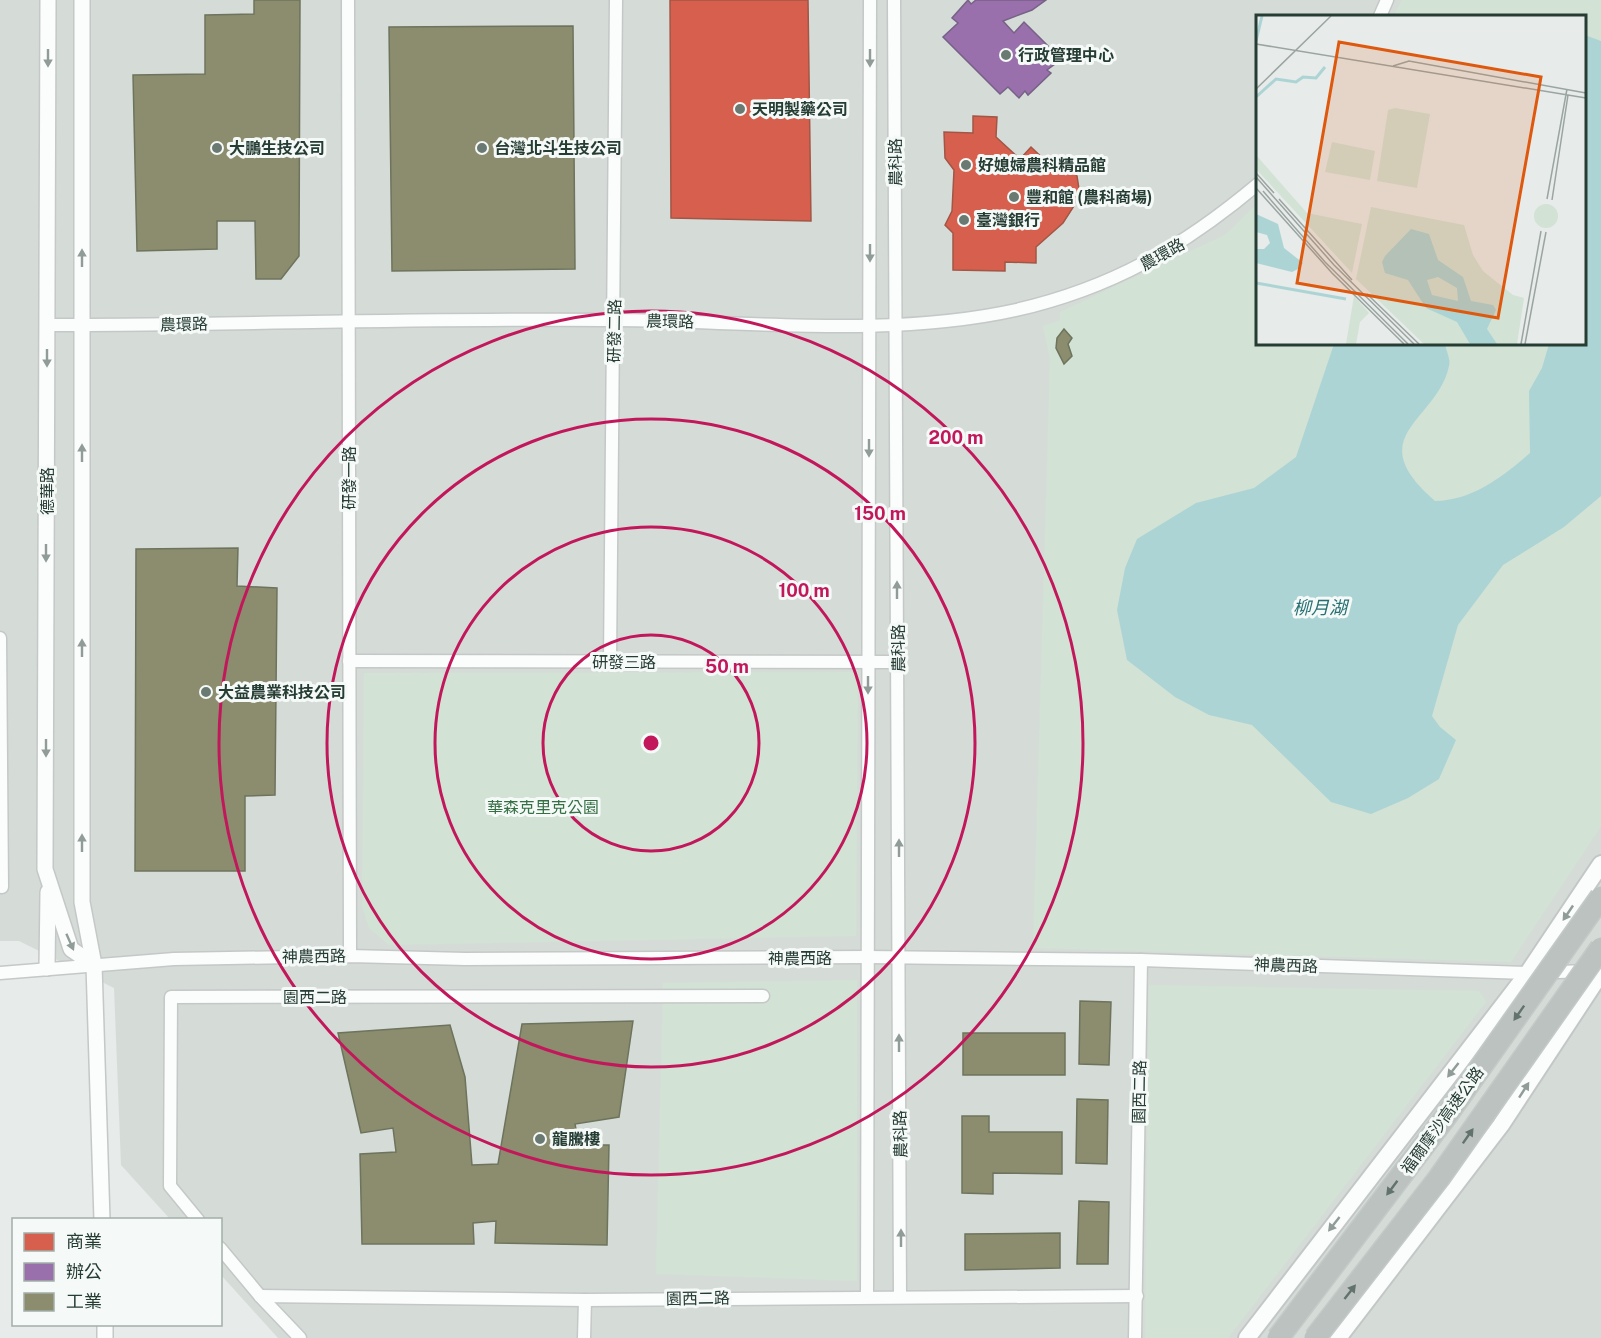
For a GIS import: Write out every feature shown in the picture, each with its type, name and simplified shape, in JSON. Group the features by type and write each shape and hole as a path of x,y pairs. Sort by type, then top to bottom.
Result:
{"highway":[{"name":"福爾摩沙高速公路","path":"1278,1338 1444,1119 1601,897"},
{"name":"福爾摩沙高速公路","path":"1315,1338 1439,1178 1601,948"}],"main road":[{"path":"1247,1338 1528,973 1601,864"},
{"path":"1338,1338 1501,1125 1601,972"}],"street":[{"name":"德華路","path":"48,0 45,869 71,949 94,965"},
{"path":"82,0 82,902 94,965 102,1218"},
{"name":"研發一路","path":"348,0 350,956"},
{"name":"研發二路","path":"610,662 615,320 616,0"},
{"name":"農科路","path":"867,1296 870,0"},
{"name":"農科路","path":"894,0 900,1297"},
{"path":"1380,15 1388,0"},
{"name":"農環路","path":"47,325 615,320 896,324 1015,310 1095,286 1175,248 1212,223 1256,185"},
{"path":"0,638 2,887"},
{"name":"研發三路","path":"349,661 898,662"},
{"path":"47,968 48,877"},
{"name":"神農西路","path":"0,973 174,959 350,956 577,960 868,957 1141,960 1528,973 1601,972"},
{"name":"園西二路","path":"1135,1338 1141,960"},
{"name":"園西二路","path":"196,1218 170,1186 171,997 764,996"},
{"path":"222,1250 260,1296 300,1338"},
{"name":"園西二路","path":"260,1296 585,1300 867,1296 1137,1296"},
{"path":"584,1338 585,1300"}],"shaded area":[{"path":"0,0 1601,0 1601,1338 278,1338 222,1276 222,1218 169,1218 121,1165 114,988 19,941 0,941"}],"green space":[{"path":"1402,0 1601,0 1601,826 1511,962 1033,948 1050,359 1043,326 1060,320 1060,312 1225,235 1256,205 1256,345 1586,345 1586,15 1394,15"},
{"name":"華森克里克公園","path":"858,672 856,936 389,945 369,928 362,906 364,673"},
{"path":"857,980 857,1281 656,1274 663,983"},
{"path":"1149,985 1479,991 1486,1002 1228,1338 1145,1338"}],"water":[{"name":"柳月湖","path":"1586,35 1601,41 1601,496 1564,527 1503,565 1458,625 1432,716 1440,727 1456,740 1439,779 1408,798 1371,814 1331,802 1252,725 1209,715 1175,697 1127,660 1117,610 1125,568 1137,539 1196,503 1254,488 1296,457 1334,345 1445,345 1449,364 1442,385 1409,430 1403,444 1403,460 1413,479 1435,501 1449,500 1486,486 1530,453 1529,391 1542,368 1549,345 1586,345"}],"building: 商業":[{"name":"天明製藥公司","path":"670,0 808,0 811,221 671,218"},
{"name":"豐和館 (農科商場)","path":"973,116 997,117 996,137 1020,159 1031,147 1050,165 1064,163 1077,176 1079,189 1074,206 1063,223 1036,247 1036,263 1005,262 1005,271 953,270 953,233 945,225 952,211 954,170 945,158 944,132 973,133"}],"building: 辦公":[{"name":"行政管理中心","path":"968,0 971,4 976,0 1046,0 1032,10 1003,21 1014,33 1024,22 1048,46 1055,64 1047,70 1051,73 1028,95 1025,91 1019,98 1008,87 1000,94 943,37 958,23 952,18"}],"building: 工業":[{"name":"大鵬生技公司","path":"254,0 300,0 299,256 281,279 256,279 255,221 217,221 217,249 137,251 133,75 205,74 205,15 254,14"},
{"name":"台灣北斗生技公司","path":"573,26 575,269 392,271 389,27"},
{"path":"1064,329 1072,338 1068,344 1072,356 1064,364 1056,348 1057,338"},
{"name":"大益農業科技公司","path":"238,548 237,586 277,588 275,795 245,796 245,871 135,871 136,549"},
{"path":"1080,1001 1111,1002 1109,1065 1079,1064"},
{"name":"龍騰樓","path":"633,1021 619,1117 575,1124 579,1145 609,1145 607,1245 495,1243 496,1221 473,1223 474,1244 362,1244 360,1154 396,1152 393,1128 361,1133 338,1033 450,1025 465,1077 472,1165 498,1164 522,1024"},
{"path":"963,1033 1065,1033 1065,1075 963,1075"},
{"path":"1077,1099 1108,1100 1107,1164 1076,1163"},
{"path":"962,1116 989,1116 989,1132 1062,1132 1062,1174 993,1173 993,1194 962,1193"},
{"path":"1079,1201 1109,1202 1108,1264 1077,1264"},
{"path":"1060,1233 1060,1268 965,1270 965,1234"}],"place":[{"name":"行政管理中心","path":"1006,55"},
{"name":"天明製藥公司","path":"740,109"},
{"name":"大鵬生技公司","path":"217,148"},
{"name":"台灣北斗生技公司","path":"482,148"},
{"name":"好媳婦農科精品館","path":"966,165"},
{"name":"豐和館 (農科商場)","path":"1014,197"},
{"name":"臺灣銀行","path":"964,220"},
{"name":"大益農業科技公司","path":"206,692"},
{"name":"龍騰樓","path":"540,1139"}]}
